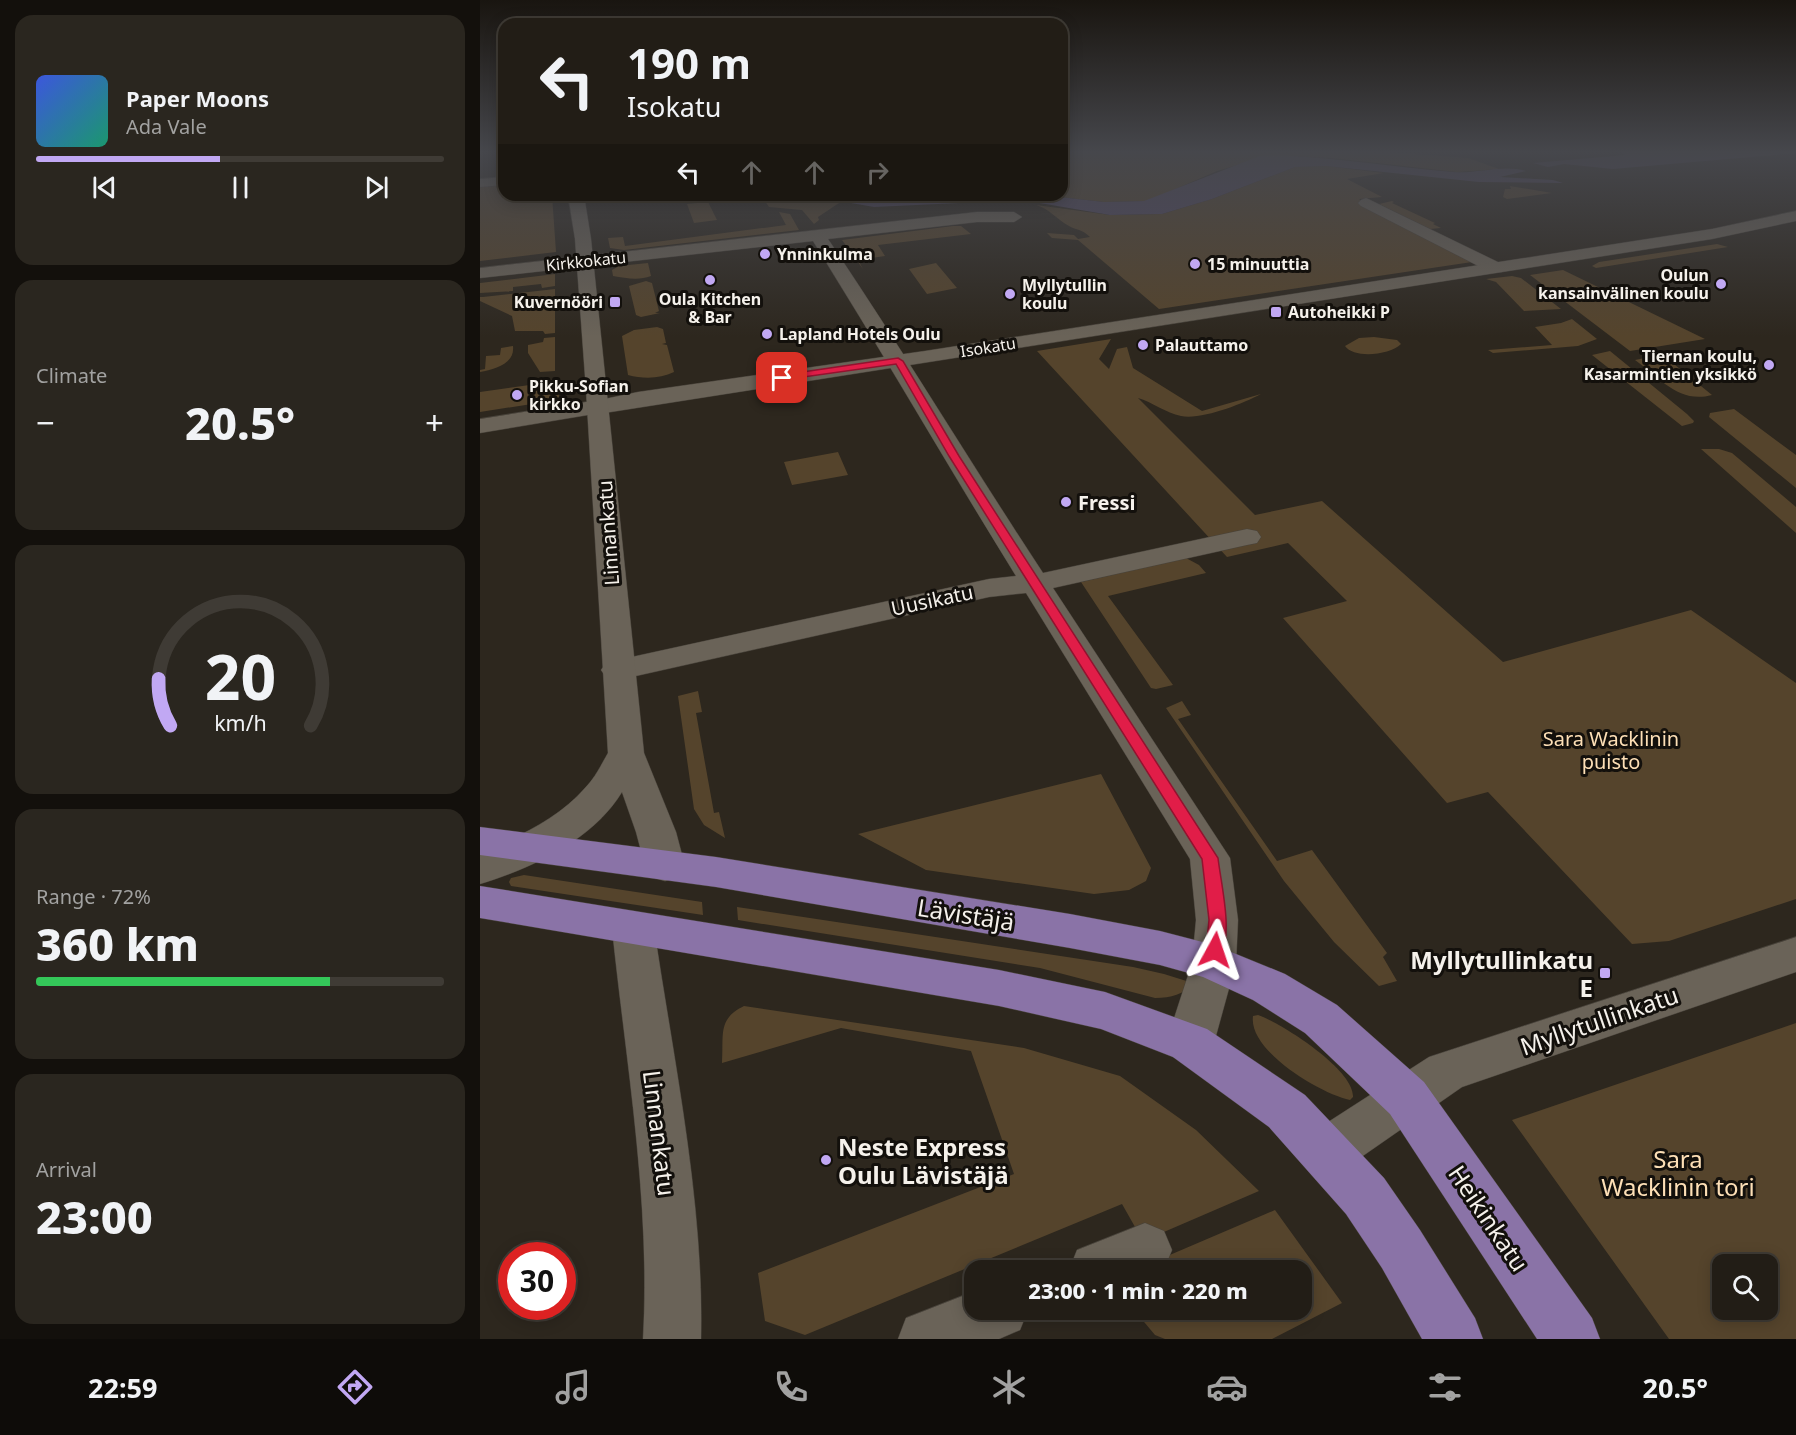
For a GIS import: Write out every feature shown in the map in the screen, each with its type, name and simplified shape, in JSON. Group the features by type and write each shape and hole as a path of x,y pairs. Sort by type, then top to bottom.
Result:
{"main road":[{"name":"Lävistäjä","path":"480,841 665,866 1070,931 1160,948 1214,963 1269,987 1321,1019 1407,1098"},
{"path":"480,902 999,988 1104,1011 1190,1043 1287,1111 1326,1152 1365,1196 1401,1249 1454,1339"},
{"name":"Heikinkatu","path":"1407,1098 1571,1339"}],"street":[{"name":"Linnankatu","path":"578,212 598,407 626,753 656,832 665,866"},
{"path":"1385,212 1496,268"},
{"name":"Isokatu","path":"480,426 638,399 898,361 1712,234 1796,216"},
{"name":"Kirkkokatu","path":"480,273 977,217 1014,217"},
{"path":"817,234 898,361 954,456 1210,858 1217,920 1214,963 1190,1043"},
{"name":"Uusikatu","path":"618,670 989,588 1036,583 1247,537"},
{"path":"480,869 533,848 574,819 599,797 626,753"},
{"name":"Linnankatu","path":"633,928 669,1209 674,1287 672,1339"},
{"name":"Myllytullinkatu","path":"1326,1152 1446,1072 1796,954"},
{"path":"1121,1260 1145,1250"},
{"path":"927,1339 975,1320"}],"green space":[{"path":"480,212 553,212 556,252 480,261"},
{"path":"690,212 713,212 717,220 694,223"},
{"path":"779,212 790,214 799,230 624,250 610,248 608,238 623,237 625,246 786,225"},
{"path":"804,212 825,212 818,217 819,220 814,224"},
{"path":"1050,212 1375,212 1472,262 1159,309 1078,240 1052,238 1047,233 1074,235 1078,239 1090,237"},
{"path":"1396,212 1412,212 1441,228 1430,229"},
{"path":"961,226 971,234 878,245 885,256 858,260 863,269 842,240"},
{"path":"1717,244 1728,247 1596,268 1592,266 1599,262"},
{"path":"648,263 651,276 646,278 613,276 612,270 619,266"},
{"path":"936,263 957,288 927,294 909,269"},
{"path":"1563,270 1705,339 1630,351 1530,275"},
{"path":"555,274 555,286 542,288 541,284 513,287 513,291 480,293 480,283"},
{"path":"1512,276 1521,278 1561,309 1524,311 1496,282 1486,279"},
{"path":"646,281 652,283 659,311 655,313 660,313 641,317 636,315 629,286"},
{"path":"555,289 555,333 515,331 512,316 480,301 480,297"},
{"path":"1572,319 1597,339 1578,346 1493,353 1488,350 1552,345 1535,327"},
{"path":"657,327 663,329 666,343 662,344 667,345 674,372 651,378 628,375 622,336 634,330"},
{"path":"555,337 555,371 540,372 528,353 528,345 543,342 544,338"},
{"path":"1359,338 1397,340 1401,344 1389,351 1372,354 1356,353 1345,346"},
{"name":"Sara Wacklinin puisto","path":"1111,339 1099,359 1109,369 1117,349 1127,347 1133,368 1202,411 1261,394 1222,410 1190,417 1175,415 1138,398 1255,515 1322,501 1503,662 1691,610 1796,683 1796,899 1669,941 1632,944 1488,792 1447,803 1283,618 1347,601 1288,543 1227,557 1037,351"},
{"path":"513,346 511,357 503,365 480,372 485,369 486,356 500,355 501,348"},
{"path":"1610,351 1687,414 1694,421 1693,423 1682,426 1592,355"},
{"path":"1679,351 1691,357 1669,360 1712,395 1700,397 1680,393 1670,388 1635,360"},
{"path":"558,381 559,397 551,398 551,401 480,412 480,392"},
{"path":"1734,409 1796,455 1796,488 1709,417 1710,413"},
{"path":"1701,449 1719,449 1732,453 1796,507 1796,533"},
{"path":"838,452 848,475 792,485 784,462"},
{"path":"1186,558 1199,565 1206,573 1108,596 1173,685 1151,688 1081,582"},
{"path":"698,691 702,712 696,713 714,813 719,812 725,838 704,825 694,809 678,696"},
{"path":"1182,701 1191,715 1178,719 1277,861 1312,850 1387,953 1383,957 1397,981 1379,986 1334,942 1284,881 1166,708"},
{"path":"1101,774 1151,868 1146,881 1129,890 1094,894 926,870 858,834"},
{"path":"524,875 702,902 703,915 511,886 509,882 511,878"},
{"path":"737,907 1133,967 1196,984 1177,995 1155,998 1040,968 738,920"},
{"path":"744,1006 1024,1048 1120,1076 1196,1130 1259,1191 1143,1241 1122,1204 986,1260 964,1260 964,1269 805,1335 765,1321 758,1273 1014,1174 971,1051 841,1028 722,1063 724,1029 729,1016"},
{"path":"1258,1015 1299,1037 1330,1061 1350,1086 1353,1097 1350,1100 1337,1096 1289,1069 1262,1043 1255,1029 1253,1016"},
{"name":"Sara Wacklinin tori","path":"1796,1023 1796,1339 1669,1339 1512,1120"},
{"path":"1275,1210 1311,1260 1158,1260"},
{"path":"1312,1261 1342,1303 1312,1318"},
{"path":"1142,1320 1309,1320 1272,1339 1165,1339 1155,1335"}],"shaded area":[{"path":"1095,212 1167,212 1162,214 1110,215"}],"place":[{"name":"Ynninkulma","path":"765,254"},
{"name":"15 minuuttia","path":"1195,264"},
{"name":"Oula Kitchen & Bar","path":"710,280"},
{"name":"Oulun kansainvälinen koulu","path":"1721,284"},
{"name":"Myllytullin koulu","path":"1010,294"},
{"name":"Kuvernööri","path":"615,302"},
{"name":"Autoheikki P","path":"1276,312"},
{"name":"Lapland Hotels Oulu","path":"767,334"},
{"name":"Palauttamo","path":"1143,345"},
{"name":"Tiernan koulu, Kasarmintien yksikkö","path":"1769,365"},
{"name":"Pikku-Sofian kirkko","path":"517,395"},
{"name":"Fressi","path":"1066,502"},
{"name":"Myllytullinkatu E","path":"1605,973"},
{"name":"Neste Express Oulu Lävistäjä","path":"826,1160"}],"route":[{"path":"782,378 898,361 954,456 1210,858 1217,920 1215,950"}]}
